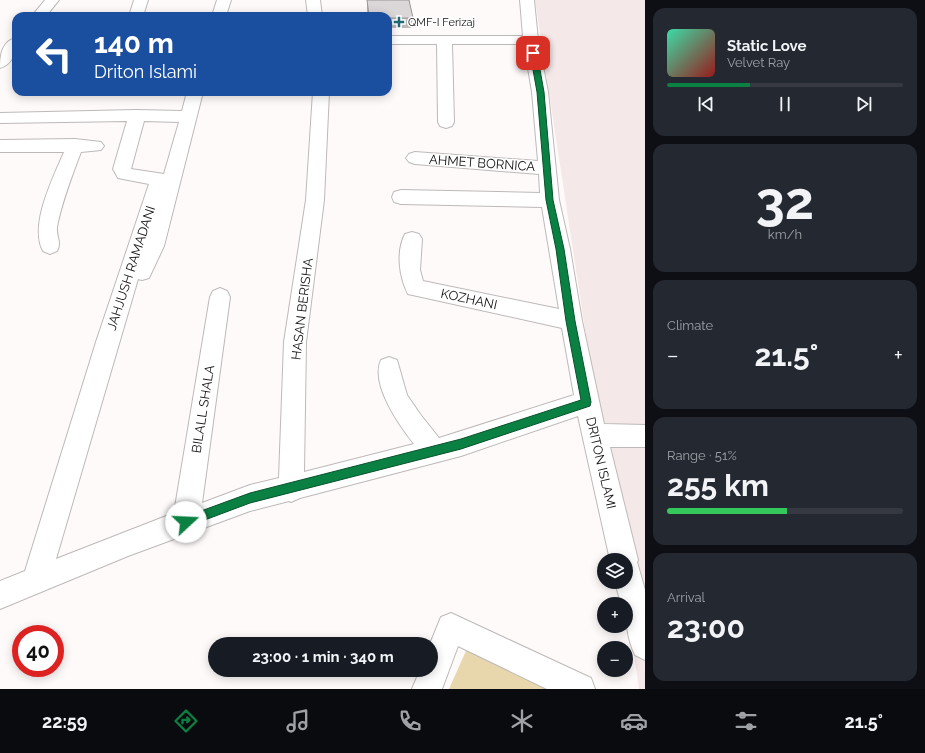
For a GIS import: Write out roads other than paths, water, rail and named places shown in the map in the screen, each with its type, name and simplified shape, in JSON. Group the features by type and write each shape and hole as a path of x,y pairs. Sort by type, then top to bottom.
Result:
{"street":[{"path":"42,12 52,0"},
{"path":"137,12 141,0"},
{"path":"220,12 224,0"},
{"path":"313,0 314,12"},
{"name":"DRITON ISLAMI","path":"527,0 531,40 540,92 550,200 587,402 622,553"},
{"path":"392,40 531,40"},
{"path":"444,40 446,122"},
{"path":"0,63 12,47"},
{"path":"142,272 154,246 194,96"},
{"name":"HASAN BERISHA","path":"291,489 295,342 315,200 320,96"},
{"path":"0,118 137,115 187,117"},
{"name":"JAHJUSH RAMADANI","path":"36,580 107,342 159,182 159,179 124,174 122,168 137,115"},
{"path":"50,246 47,229 58,189 75,145"},
{"path":"0,146 95,146"},
{"name":"AHMET BORNICA","path":"416,158 548,168"},
{"path":"401,197 550,200"},
{"name":"KOZHANI","path":"412,239 410,270 415,288 571,321"},
{"name":"BILALL SHALA","path":"186,522 220,297"},
{"path":"389,367 390,379 397,402 406,416 435,451"},
{"path":"0,595 128,543 250,498 291,489 435,451 587,402"},
{"path":"595,435 645,436"},
{"path":"631,589 645,645"},
{"path":"427,689 451,627 580,689"}],"place":[{"name":"QMF-I Ferizaj","path":"399,22"}]}
